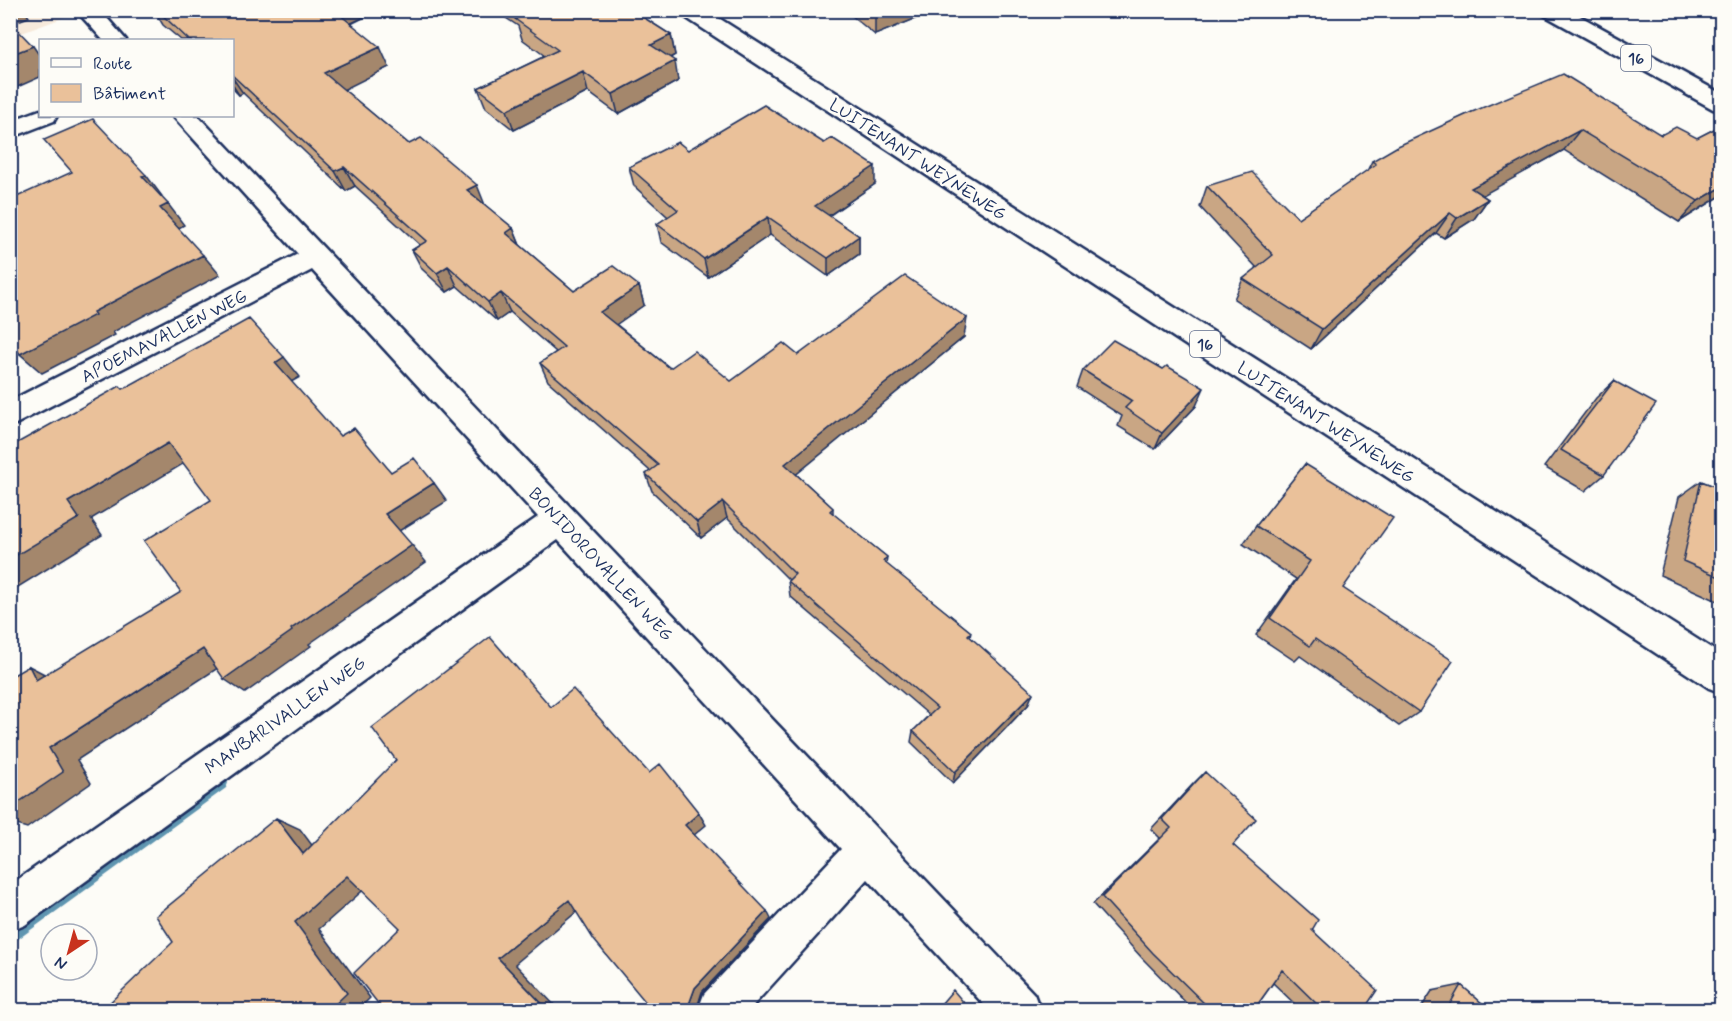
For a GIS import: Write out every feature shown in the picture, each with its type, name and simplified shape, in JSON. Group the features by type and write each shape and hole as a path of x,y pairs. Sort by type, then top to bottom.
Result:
{"street":[{"path":"87,10 114,39"},
{"name":"LUITENANT WEYNEWEG","path":"690,10 1722,676"},
{"name":"16","path":"1552,10 1722,104"},
{"path":"10,130 42,117"},
{"name":"BONIDOROVALLEN WEG","path":"186,117 1018,1011"},
{"name":"APOEMAVALLEN WEG","path":"10,415 317,256"},
{"name":"MANBARIVALLEN WEG","path":"10,910 560,520"},
{"path":"720,1011 867,850"}],"shaded area":[{"path":"11,11 64,11 68,16 11,37"}],"building":[{"path":"157,10 334,10 380,47 324,73 409,144 421,138 477,185 467,190 513,228 506,233 574,291 613,266 639,286 600,312 670,368 694,351 731,381 783,343 798,355 905,276 967,318 785,464 833,508 830,511 887,557 883,561 971,632 968,635 1033,693 955,772 913,731 937,708 788,581 795,574 723,502 697,522 646,474 658,465 540,363 564,347 501,293 488,302 448,266 437,273 412,250 427,241 344,167 335,171 234,77 234,39 188,39"},
{"path":"517,10 632,10 671,35 651,45 675,61 613,94 583,72 507,110 478,88 558,50 515,19 524,15"},
{"path":"869,10 888,10 875,16"},
{"path":"10,22 33,46 10,55"},
{"path":"1563,74 1661,135 1676,127 1697,138 1722,125 1722,187 1698,201 1580,130 1471,188 1488,199 1457,218 1450,213 1322,329 1243,279 1273,255 1207,186 1252,172 1298,218 1376,164 1372,161 1398,146"},
{"path":"764,105 824,143 832,138 875,166 815,206 859,236 828,258 768,217 704,259 657,224 678,210 629,167 678,142 688,150"},
{"path":"93,119 146,175 142,176 168,204 160,208 203,255 93,312 95,315 20,354 10,340 10,200 72,172 44,140"},
{"path":"249,319 284,357 275,363 340,436 354,428 391,472 414,458 434,483 385,514 412,545 291,629 292,631 224,679 203,649 49,748 63,772 10,808 10,677 29,666 36,680 181,592 144,541 211,500 168,443 68,502 79,518 10,559 10,447 120,386 123,389"},
{"path":"1113,340 1163,369 1167,366 1204,388 1162,433 1125,408 1132,401 1083,370"},
{"path":"1614,381 1656,404 1604,475 1561,450"},
{"path":"1305,464 1393,518 1343,588 1453,661 1419,712 1315,639 1310,646 1270,618 1310,561 1256,526"},
{"path":"1701,481 1722,489 1722,578 1683,561"},
{"path":"490,637 551,707 573,689 649,773 660,764 699,813 685,825 767,911 695,988 688,1007 703,1008 701,1011 653,1011 594,940 569,900 498,958 549,1011 384,1011 354,973 400,928 347,876 295,922 347,993 328,1011 217,1011 215,1007 211,1011 101,1011 173,942 156,916 276,818 303,854 396,760 372,728"},
{"path":"1205,772 1256,819 1233,845 1318,920 1312,930 1377,990 1363,1011 1324,1011 1282,970 1253,1011 1212,1011 1153,953 1102,897 1171,828 1162,819"},
{"path":"1461,985 1491,1011 1446,1011"},
{"path":"953,990 971,1011 935,1011"}],"waterway":[{"path":"10,937 221,783"}]}
